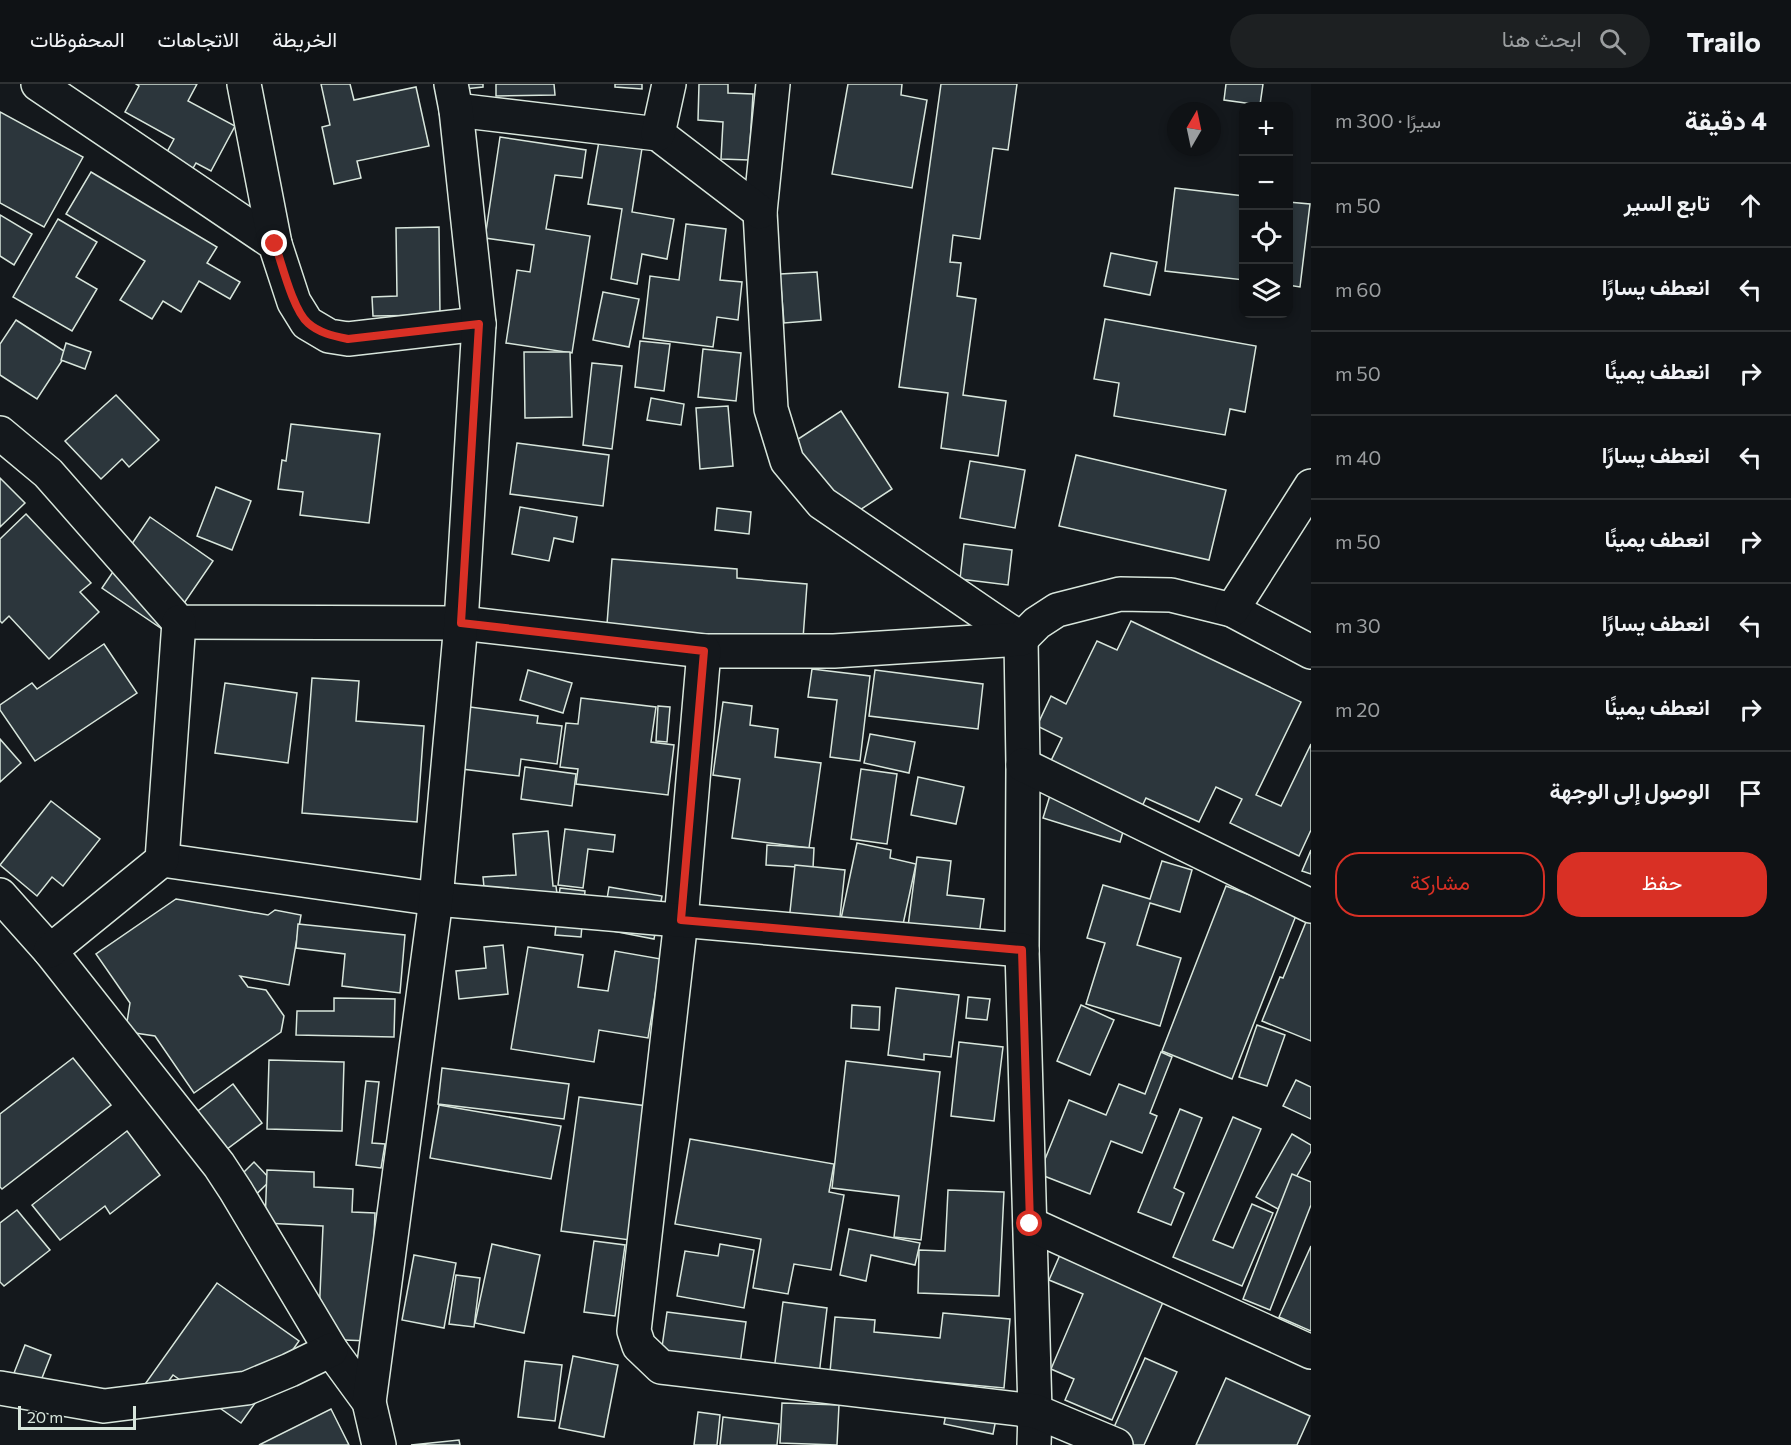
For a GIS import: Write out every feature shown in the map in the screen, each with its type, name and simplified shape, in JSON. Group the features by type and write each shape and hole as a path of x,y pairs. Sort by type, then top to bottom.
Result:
{"street":[{"path":"38,84 275,244"},
{"path":"244,84 275,244 294,302 307,323 329,336 348,339 479,324"},
{"path":"658,134 669,84"},
{"path":"773,84 760,212 771,409 787,461 822,503 1021,639"},
{"path":"379,1445 369,1402 436,899 461,623 479,324 453,97 658,134 760,212"},
{"path":"0,433 48,473 179,622 162,860 50,951"},
{"path":"1232,610 1311,486"},
{"path":"179,622 461,623 704,651 834,651 1021,639 1037,623 1057,610 1120,594 1171,596 1232,610 1311,652"},
{"path":"1021,639 1022,950 1035,1411 1034,1445"},
{"path":"704,651 681,920 634,1331 639,1346 661,1367 1035,1411 1116,1445"},
{"path":"1023,765 1311,906"},
{"path":"162,860 436,899 1022,950"},
{"path":"0,895 50,951 219,1166 331,1350 369,1402"},
{"path":"1030,1224 1311,1352"},
{"path":"0,1388 105,1406 247,1388 331,1350"}],"building":[{"path":"136,84 197,84 188,101 235,126 211,171 196,163 188,177 161,163 174,139 125,112 139,86"},
{"path":"321,84 350,84 354,100 416,87 429,146 357,161 361,178 334,184 322,127 330,125"},
{"path":"454,84 483,84 483,87 455,90"},
{"path":"496,84 554,84 555,95 496,96"},
{"path":"615,84 642,84 642,89 615,87"},
{"path":"699,84 728,84 728,93 753,94 749,160 721,159 723,122 698,120"},
{"path":"848,84 902,84 901,95 927,100 912,188 832,174"},
{"path":"941,84 1017,84 1008,150 993,148 980,239 953,235 950,262 961,263 957,296 976,299 963,395 1006,401 998,456 941,448 948,393 899,387"},
{"path":"1226,84 1263,84 1260,102 1224,100"},
{"path":"0,112 83,157 44,227 0,203"},
{"path":"500,137 586,150 582,178 555,175 546,229 590,236 572,353 506,343 517,270 530,272 534,245 485,238"},
{"path":"599,141 642,148 632,212 674,219 667,259 642,254 637,284 611,279 622,209 588,204"},
{"path":"91,172 217,247 207,263 240,282 230,299 199,281 181,312 163,301 152,319 120,300 145,261 66,214"},
{"path":"1175,188 1239,195 1239,279 1165,271"},
{"path":"1293,202 1310,204 1300,287 1293,286"},
{"path":"0,215 32,234 14,265 0,256"},
{"path":"58,219 97,242 76,277 97,289 72,331 13,297"},
{"path":"686,224 726,229 720,280 742,282 738,320 717,317 713,347 643,338 650,276 679,280"},
{"path":"439,227 440,315 373,316 372,297 397,296 396,228"},
{"path":"1111,253 1157,262 1150,295 1104,286"},
{"path":"817,272 821,320 784,323 780,274"},
{"path":"603,292 639,299 629,347 593,340"},
{"path":"1105,319 1256,346 1245,412 1230,409 1225,435 1114,416 1119,383 1094,379"},
{"path":"16,320 67,353 37,399 0,375 0,344"},
{"path":"640,341 670,344 664,391 635,387"},
{"path":"66,343 91,352 85,369 61,360"},
{"path":"703,349 741,353 736,401 698,397"},
{"path":"524,352 570,352 572,417 525,418"},
{"path":"592,363 622,366 612,449 583,445"},
{"path":"116,395 159,440 129,467 122,459 101,479 65,441"},
{"path":"651,398 684,404 681,425 647,420"},
{"path":"728,406 733,466 700,469 696,408"},
{"path":"841,411 892,489 843,521 792,443"},
{"path":"291,424 380,434 369,523 300,515 303,492 278,489 282,460 286,461"},
{"path":"517,443 609,455 603,506 510,494"},
{"path":"1076,455 1226,490 1209,560 1059,526"},
{"path":"970,461 1025,470 1015,528 960,518"},
{"path":"0,478 25,503 0,527"},
{"path":"216,487 251,501 232,550 197,536"},
{"path":"520,507 577,517 573,542 554,538 549,561 512,554"},
{"path":"717,508 751,512 749,534 715,530"},
{"path":"26,514 91,583 80,592 99,612 49,659 9,616 2,623 0,621 0,539"},
{"path":"150,517 213,561 165,631 102,588"},
{"path":"964,544 1012,550 1008,585 960,579"},
{"path":"612,559 737,569 737,578 807,584 801,666 605,650"},
{"path":"1131,621 1301,702 1256,795 1281,806 1311,744 1311,830 1299,856 1230,823 1242,799 1216,787 1199,822 1146,798 1137,817 1045,773 1062,738 1037,726 1051,696 1066,704 1097,641 1117,650"},
{"path":"104,644 137,693 35,761 0,710 0,705 32,683 37,689"},
{"path":"812,669 870,676 860,761 830,757 837,700 808,697"},
{"path":"528,670 572,683 563,713 520,700"},
{"path":"875,670 983,684 978,729 869,716"},
{"path":"312,678 359,681 356,721 424,726 417,822 302,813"},
{"path":"225,683 297,693 288,763 215,753"},
{"path":"581,698 656,707 651,742 674,745 668,795 576,784 578,769 560,767 566,723 578,724"},
{"path":"723,702 752,706 750,725 778,729 775,757 821,763 809,848 732,838 740,779 713,775"},
{"path":"658,706 670,707 667,742 656,741"},
{"path":"470,707 538,716 537,723 562,726 557,764 521,759 519,776 462,769"},
{"path":"870,734 915,742 909,773 864,763"},
{"path":"0,739 21,763 0,782"},
{"path":"525,767 576,774 572,806 521,799"},
{"path":"861,769 897,774 887,844 851,839"},
{"path":"918,777 964,787 956,824 911,815"},
{"path":"1051,792 1128,815 1120,842 1043,818"},
{"path":"51,801 100,839 63,886 52,877 37,896 0,865"},
{"path":"565,829 615,835 613,852 588,849 583,888 558,885"},
{"path":"548,831 553,886 556,886 558,902 487,917 483,877 516,875 513,834"},
{"path":"857,843 891,850 890,858 916,864 902,929 838,933"},
{"path":"767,845 814,848 813,868 766,865"},
{"path":"1311,850 1311,874 1302,871"},
{"path":"917,857 951,861 947,895 984,899 977,950 906,942"},
{"path":"1162,861 1192,870 1180,912 1150,903 1137,945 1181,958 1160,1026 1086,1004 1105,943 1087,938 1103,885 1150,899"},
{"path":"795,865 845,870 839,926 789,921"},
{"path":"1226,886 1297,913 1232,1079 1162,1051"},
{"path":"609,887 662,896 654,939 602,929"},
{"path":"560,888 585,891 581,937 555,935"},
{"path":"176,899 268,915 275,910 301,915 289,985 240,976 248,987 266,990 284,1016 281,1032 194,1093 155,1036 135,1033 127,1022 130,1003 96,954"},
{"path":"1308,917 1311,918 1311,1041 1262,1021 1280,977 1283,978"},
{"path":"298,924 405,935 400,993 342,986 345,954 296,948"},
{"path":"503,945 508,994 459,999 456,971 486,968 484,947"},
{"path":"528,947 583,955 578,987 608,991 615,951 661,959 648,1038 599,1030 594,1062 511,1049"},
{"path":"896,988 959,995 951,1057 924,1054 924,1060 888,1055"},
{"path":"968,997 990,999 987,1020 966,1018"},
{"path":"334,998 395,999 394,1037 296,1035 297,1011 334,1011"},
{"path":"852,1005 880,1007 879,1030 851,1028"},
{"path":"1081,1005 1114,1020 1090,1075 1057,1061"},
{"path":"1257,1025 1285,1035 1267,1086 1239,1077"},
{"path":"959,1042 1003,1047 994,1121 951,1116"},
{"path":"1161,1052 1172,1057 1150,1113 1157,1116 1142,1153 1111,1141 1090,1194 1039,1174 1069,1100 1106,1115 1119,1084 1145,1094"},
{"path":"73,1058 111,1105 2,1189 0,1187 0,1114"},
{"path":"269,1060 344,1062 342,1131 267,1129"},
{"path":"846,1061 940,1072 921,1240 894,1237 899,1196 832,1188"},
{"path":"442,1068 569,1084 564,1119 438,1104"},
{"path":"1296,1080 1311,1087 1311,1119 1283,1106"},
{"path":"366,1081 379,1082 372,1143 385,1144 381,1168 356,1165"},
{"path":"233,1084 262,1123 219,1155 190,1117"},
{"path":"579,1097 647,1106 630,1240 561,1231"},
{"path":"439,1105 561,1126 551,1179 430,1158"},
{"path":"1180,1109 1202,1118 1174,1188 1184,1193 1171,1225 1138,1212"},
{"path":"1233,1117 1261,1129 1213,1240 1233,1248 1252,1204 1273,1213 1242,1286 1173,1257"},
{"path":"127,1131 160,1175 110,1214 105,1206 60,1240 32,1205"},
{"path":"1292,1134 1311,1145 1311,1151 1278,1209 1256,1197"},
{"path":"690,1139 834,1164 829,1192 844,1195 831,1270 794,1264 788,1294 753,1288 761,1239 675,1224"},
{"path":"254,1162 271,1180 245,1205 228,1188"},
{"path":"267,1170 314,1172 314,1187 353,1189 352,1212 375,1213 370,1341 318,1339 323,1226 265,1223"},
{"path":"1292,1174 1311,1182 1311,1205 1270,1310 1243,1299"},
{"path":"948,1190 1004,1192 999,1296 918,1293 919,1250 945,1251"},
{"path":"17,1210 50,1250 4,1286 0,1282 0,1223"},
{"path":"849,1229 920,1243 915,1265 871,1255 866,1281 840,1275"},
{"path":"594,1241 625,1245 615,1316 584,1312"},
{"path":"492,1244 540,1255 524,1333 475,1323"},
{"path":"720,1244 754,1250 744,1308 677,1296 685,1251 718,1256"},
{"path":"1311,1246 1311,1331 1279,1317"},
{"path":"1063,1248 1167,1293 1112,1420 1065,1400 1074,1379 1051,1369 1083,1294 1049,1280"},
{"path":"414,1255 456,1263 444,1328 402,1320"},
{"path":"456,1275 480,1278 474,1327 449,1324"},
{"path":"217,1283 299,1341 241,1423 173,1375 157,1397 143,1387"},
{"path":"783,1302 827,1308 819,1375 774,1370"},
{"path":"667,1312 746,1322 739,1371 660,1361"},
{"path":"943,1313 1010,1319 1004,1388 830,1372 835,1317 875,1320 874,1332 940,1338"},
{"path":"25,1345 51,1355 40,1383 14,1373"},
{"path":"573,1356 618,1365 604,1437 559,1428"},
{"path":"1145,1358 1177,1372 1144,1445 1106,1445"},
{"path":"525,1361 562,1365 555,1421 518,1417"},
{"path":"1226,1378 1310,1416 1297,1445 1196,1445"},
{"path":"949,1399 998,1409 993,1434 944,1424"},
{"path":"782,1403 839,1405 837,1445 780,1443"},
{"path":"331,1409 349,1445 259,1445"},
{"path":"698,1412 720,1415 717,1445 694,1445"},
{"path":"723,1417 779,1424 777,1445 720,1445"},
{"path":"459,1440 460,1445 411,1445"}],"route":[{"path":"275,244 294,302 307,323 329,336 348,339 479,324 461,623 704,651 681,920 1022,950 1030,1224"}]}
